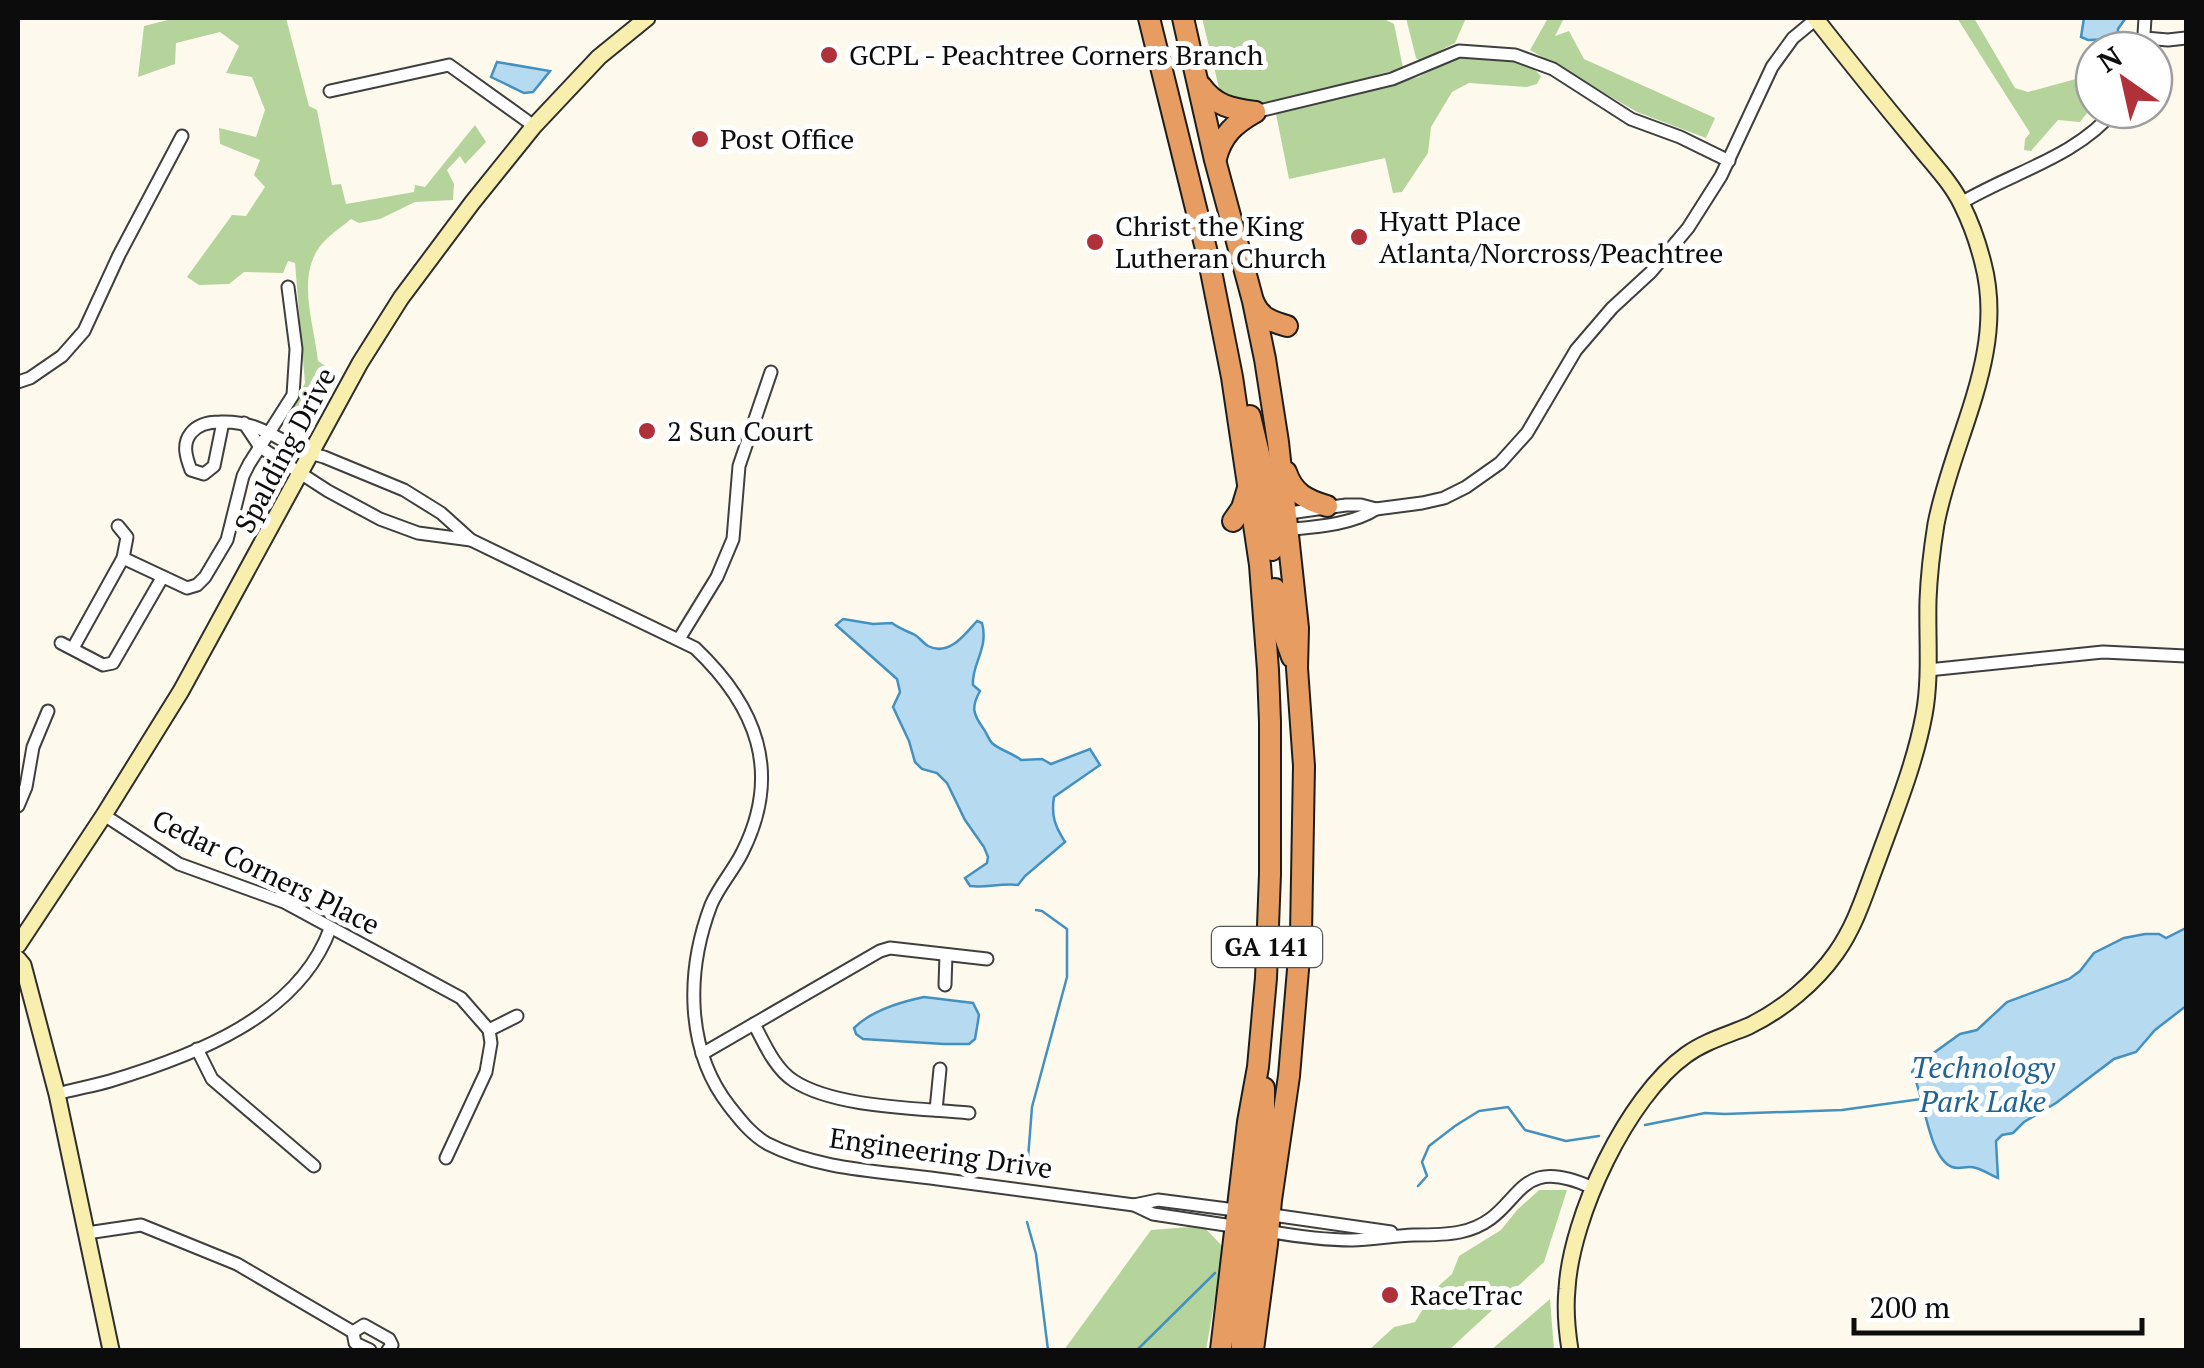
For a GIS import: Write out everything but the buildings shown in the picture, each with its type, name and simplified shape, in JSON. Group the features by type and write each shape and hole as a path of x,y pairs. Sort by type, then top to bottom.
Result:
{"highway":[{"path":"1149,18 1209,261 1232,378 1249,486 1242,508 1270,524"},
{"path":"1180,18 1215,160"},
{"path":"1198,80 1216,102 1255,112"},
{"path":"1215,160 1229,130 1255,112"},
{"name":"GA 141","path":"1215,160 1256,308 1268,320 1287,326 1272,340 1264,359 1278,442 1264,599 1270,722 1268,928 1258,1067 1248,1122 1253,1350"},
{"path":"1232,378 1254,428 1270,524 1277,606 1298,668"},
{"path":"1278,442 1294,490 1303,498 1328,506"},
{"name":"GA 141","path":"1221,1350 1290,1076 1301,934 1304,766 1298,628 1290,553 1294,535 1270,524"},
{"path":"1242,1350 1242,1310 1253,1221"}],"street":[{"name":"Spalding Drive","path":"18,946 181,691 360,364 401,298 534,126 632,24 648,18"},
{"path":"1270,524 1328,506 1361,505 1376,509 1422,504 1451,495 1478,480 1514,450 1576,350 1688,228 1728,161 1772,67 1793,38 1816,18 1962,202 1983,262 1989,325 1980,380 1950,467 1935,530 1924,716 1901,797 1853,926 1837,952 1812,981 1774,1012 1702,1045 1668,1068 1638,1105 1593,1188 1580,1224 1567,1287 1570,1350"},
{"path":"1255,112 1392,79 1458,51 1515,55 1553,69 1631,119 1728,161"},
{"path":"330,91 448,65 534,126"},
{"path":"1962,202 2080,142 2096,130"},
{"path":"18,382 62,356 84,331 182,136"},
{"path":"123,558 187,588 204,577 228,540 244,476 292,395 296,349 288,287"},
{"path":"679,639 733,539 738,466 771,372"},
{"path":"223,422 214,466 204,474 191,470 185,456 187,437 198,426 223,422"},
{"name":"Engineering Drive","path":"223,422 244,423 269,431 312,454 404,490 442,513 471,540"},
{"path":"244,423 260,447"},
{"name":"Engineering Drive","path":"260,447 328,492 380,519 418,532 471,540 679,639 711,664 740,701 752,724 760,769 760,800 747,842 712,903 699,952 694,1016 710,1078 745,1126 764,1142 800,1157 848,1167 1134,1205 1153,1214 1253,1221"},
{"path":"1270,524 1352,521 1376,509"},
{"path":"118,526 128,537 123,558 67,646 103,664 112,663 162,578"},
{"path":"1928,670 2104,652 2186,656"},
{"path":"18,806 33,746 48,711"},
{"name":"Cedar Corners Place","path":"104,816 180,864 284,902 460,998 489,1030"},
{"path":"57,1094 109,1082 197,1049 262,1015 308,974 330,929"},
{"path":"702,1054 880,951 890,948 987,959"},
{"path":"944,985 946,954"},
{"path":"18,960 23,964 57,1094 111,1350"},
{"path":"446,1158 486,1072 489,1030 517,1016"},
{"path":"754,1024 771,1056 792,1080 822,1094 868,1104 969,1113"},
{"path":"197,1049 212,1078 314,1166"},
{"path":"936,1110 940,1069"},
{"name":"Engineering Drive","path":"1134,1205 1158,1200 1351,1240 1447,1234 1477,1227 1492,1218 1524,1185 1552,1174 1593,1188"},
{"path":"87,1233 141,1226 237,1264 353,1332 355,1343 370,1350"},
{"path":"353,1332 364,1326 389,1340 392,1345 388,1350"}],"green space":[{"path":"176,18 286,18 309,106 317,110 332,185 341,184 346,204 414,192 415,185 425,187 475,125 486,142 465,164 460,156 447,170 454,184 453,200 415,202 380,219 359,223 351,219 321,245 309,271 309,301 318,361 336,373 323,391 312,389 299,412 293,407 305,383 295,263 288,261 283,273 244,272 229,284 199,285 187,277 232,215 246,216 265,187 254,175 260,160 220,144 219,128 256,137 265,110 252,77 226,73 239,46 220,32 176,43 175,64 138,77 144,26"},
{"path":"1202,18 1382,18 1394,24 1403,68 1262,105 1238,107 1220,92"},
{"path":"1406,18 1466,18 1455,43 1420,61"},
{"path":"1548,18 1564,18 1555,36 1569,31 1584,59 1715,118 1706,138 1637,112 1530,50"},
{"path":"1957,18 1974,18 2015,88 2028,92 2074,79 2074,121 2058,120 2031,151 2024,150 2030,133"},
{"path":"1454,57 1513,60 1541,76 1537,84 1527,87 1469,83 1452,92 1431,127 1428,153 1402,192 1393,193 1385,158 1289,179 1276,114 1419,77"},
{"path":"1539,1190 1567,1190 1544,1262 1449,1350 1369,1350 1394,1327 1415,1322 1435,1289 1452,1274 1459,1256 1501,1230"},
{"path":"1203,1226 1224,1248 1206,1350 1064,1350 1151,1230"},
{"path":"1550,1299 1554,1350 1491,1350"}],"water":[{"path":"2084,18 2125,18 2118,30 2082,30"},
{"path":"497,62 550,71 533,92 524,93 491,77"},
{"path":"843,619 892,623 936,649 950,646 977,621 982,623 983,641 973,678 973,685 980,691 974,710 991,741 1021,760 1042,759 1051,764 1090,749 1100,765 1054,797 1055,821 1065,842 1018,885 970,886 965,878 987,863 984,847 947,783 915,762 893,707 900,692 897,679 836,625"},
{"name":"Technology Park Lake","path":"2186,928 2186,1006 2155,1030 2136,1052 2114,1059 2013,1133 2002,1135 1996,1141 1998,1178 1976,1168 1952,1167 1944,1161 1932,1139 1912,1072 1917,1065 1960,1034 1977,1030 2007,1002 2069,979 2094,953 2124,938 2159,934 2166,938"},
{"path":"924,997 973,1003 979,1015 975,1039 969,1044 944,1044 863,1039 856,1034 854,1028 878,1012"}],"waterway":[{"path":"1028,1158 1032,1107 1067,977 1067,929 1036,910"},
{"path":"1645,1125 1705,1113 1842,1110 1921,1099"},
{"path":"1418,1186 1427,1176 1422,1162 1429,1146 1479,1111 1508,1107 1525,1130 1566,1141 1599,1136"},
{"path":"1027,1222 1036,1254 1048,1350"},
{"path":"1137,1350 1215,1273"}],"place":[{"name":"GCPL - Peachtree Corners Branch","path":"829,55"},
{"name":"Post Office","path":"700,139"},
{"name":"Hyatt Place Atlanta/Norcross/Peachtree","path":"1359,237"},
{"name":"Christ the King Lutheran Church","path":"1095,242"},
{"name":"2 Sun Court","path":"647,431"},
{"name":"RaceTrac","path":"1390,1295"}]}
